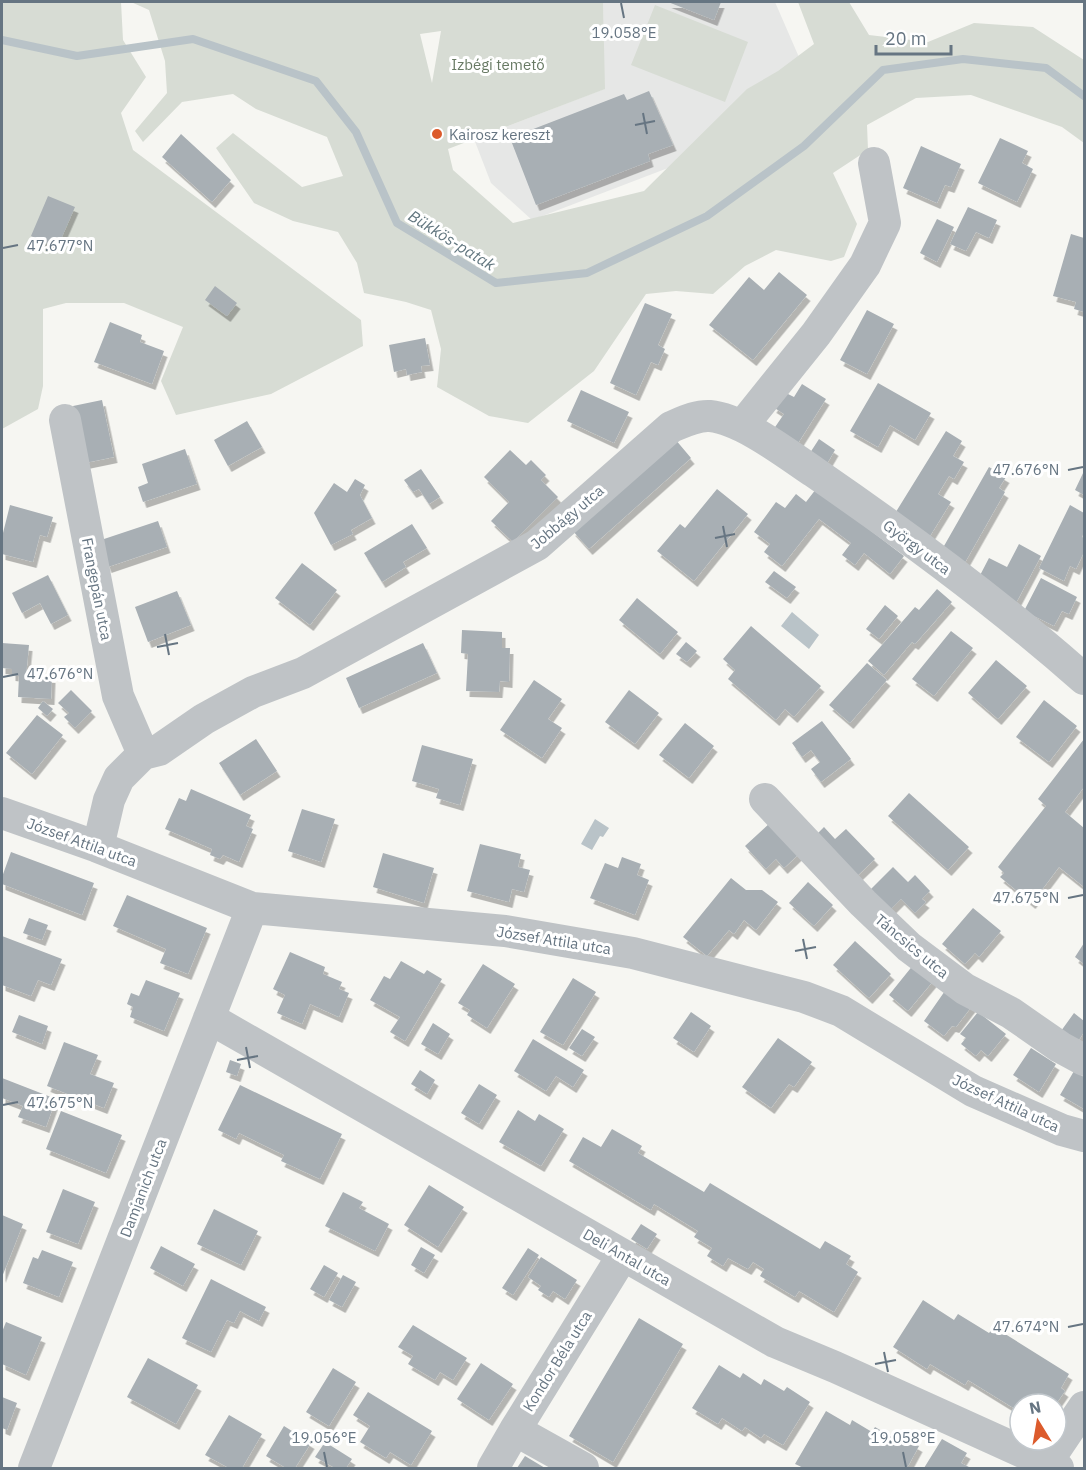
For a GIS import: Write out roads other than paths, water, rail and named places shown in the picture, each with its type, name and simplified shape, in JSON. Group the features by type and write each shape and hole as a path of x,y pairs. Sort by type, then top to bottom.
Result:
{"street":[{"path":"742,426 816,334 865,265 885,222 874,163"},
{"name":"Jobbágy utca","path":"98,847 109,800 119,778 143,754 159,750 204,719 253,692 303,673 537,544 671,427 690,419 710,416 742,426"},
{"name":"Frangepán utca","path":"65,420 117,696 143,754"},
{"name":"György utca","path":"742,426 853,499 996,607 1084,679"},
{"name":"Táncsics utca","path":"765,799 847,886 909,947 965,989 1011,1013 1060,1047 1084,1060"},
{"name":"József Attila utca","path":"2,813 98,847 252,908 505,930 633,953 804,997 841,1011 973,1091 1062,1130 1084,1136"},
{"name":"Damjanich utca","path":"34,1468 252,908"},
{"name":"Deli Antal utca","path":"209,1018 775,1342 835,1367 1049,1467"},
{"name":"Kondor Béla utca","path":"493,1468 514,1430 623,1255"},
{"path":"1049,1467 1084,1407"},
{"path":"514,1430 583,1468"}],"waterway":[{"name":"Bükkös-patak","path":"2,40 77,56 193,39 316,81 356,132 397,223 496,283 587,273 707,216 804,146 883,70 963,59 1046,68 1084,96"}],"place":[{"name":"Kairosz kereszt","path":"437,134"}],"park label":[{"name":"Izbégi temető","path":"498,64"}]}
